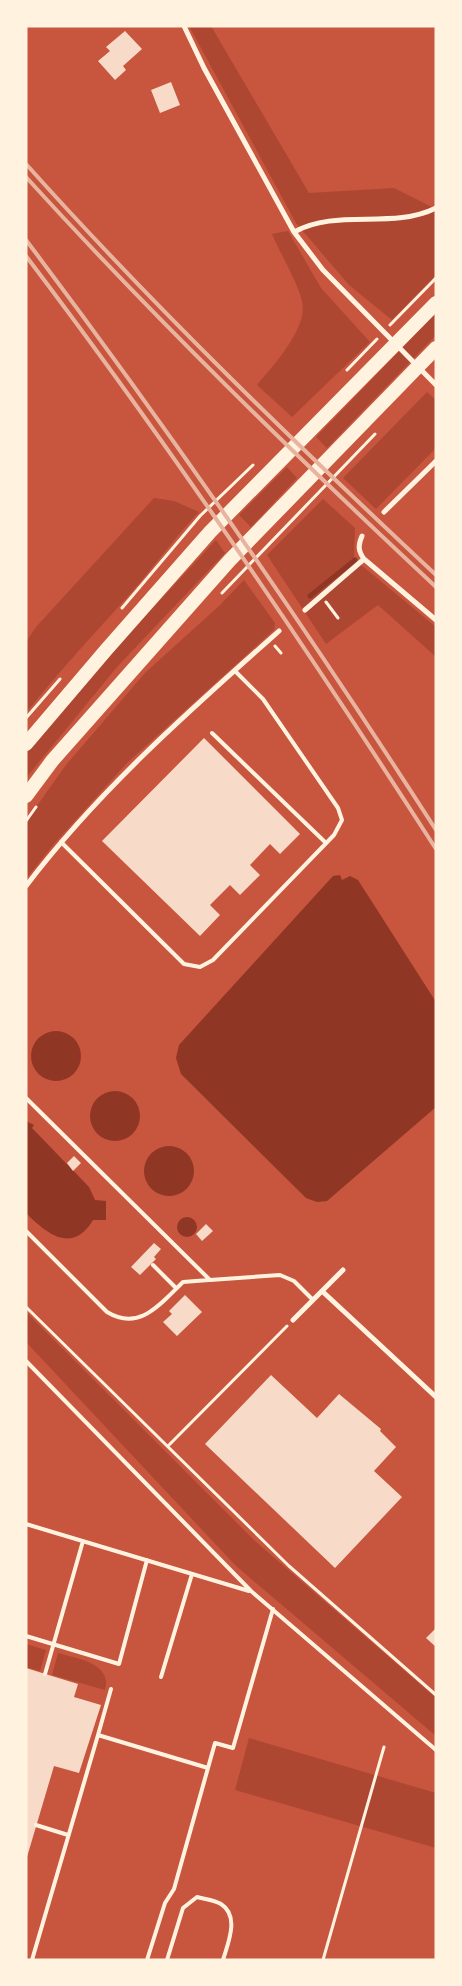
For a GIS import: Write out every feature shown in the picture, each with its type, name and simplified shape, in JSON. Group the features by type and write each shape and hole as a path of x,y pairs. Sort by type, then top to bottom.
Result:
{"highway":[{"path":"26,744 210,532 436,303"},
{"path":"26,796 52,761 229,561 432,351"}],"street":[{"path":"184,26 204,68 294,232 323,270 436,385"},
{"path":"294,232 308,224 327,220 399,217 436,208"},
{"path":"384,512 436,461"},
{"path":"362,536 359,544 360,552 364,559 436,620"},
{"path":"305,610 364,559"},
{"path":"26,886 61,842 123,776 280,631"},
{"path":"293,1320 343,1270"},
{"path":"322,1291 436,1397"}],"lane":[{"path":"61,842 180,961 194,968 205,966 214,960 340,827 341,813 263,699 235,672"},
{"path":"212,733 326,843"},
{"path":"26,1098 210,1280"},
{"path":"26,1231 107,1312 118,1319 148,1316 183,1282 280,1275 294,1282 313,1300"},
{"path":"153,1265 176,1288"},
{"path":"26,1361 251,1591 436,1750"},
{"path":"26,1524 251,1591"},
{"path":"45,1674 83,1541"},
{"path":"26,1636 118,1664 147,1560"},
{"path":"161,1677 192,1574"},
{"path":"147,1960 165,1903 174,1889 215,1743 233,1748 273,1609"},
{"path":"32,1960 111,1689"},
{"path":"98,1735 208,1768"},
{"path":"36,1825 68,1835"},
{"path":"167,1960 183,1908 198,1897 221,1904 231,1918 231,1931 223,1960"}],"path":[{"path":"394,322 436,278"},
{"path":"200,516 256,462"},
{"path":"240,575 344,468"},
{"path":"321,596 338,618"},
{"path":"26,1307 289,1566 436,1695"},
{"path":"168,1446 293,1320"},
{"path":"323,1960 384,1747"}],"shaded area":[{"path":"189,26 211,26 309,193 394,188 436,209 436,275 392,320 349,285 296,223"},
{"path":"288,231 321,288 370,342 292,417 257,385 288,346 295,334 303,311 302,301 296,285 272,234"},
{"path":"436,313 436,335 327,448 316,437"},
{"path":"427,392 436,400 436,448 376,509 343,478"},
{"path":"287,467 297,478 251,527 239,515"},
{"path":"154,498 174,501 199,512 26,713 26,642 36,627"},
{"path":"323,499 355,528 354,559 436,627 436,657 378,605 326,644 267,555"},
{"path":"216,540 225,553 117,667 26,778 26,753 107,657"},
{"path":"244,580 275,623 274,630 127,763 54,844 26,879 26,821 66,765 145,673 220,605"},
{"path":"340,875 342,880 350,876 358,880 436,1002 436,1107 327,1201 317,1202 306,1198 181,1074 176,1058 179,1045 333,876"},
{"path":"51,1031 61,1031 74,1038 81,1051 81,1061 74,1074 61,1081 51,1081 42,1077 35,1070 31,1061 31,1051 35,1042 42,1035"},
{"path":"110,1091 120,1091 133,1098 140,1111 140,1121 133,1134 120,1141 110,1141 101,1137 94,1130 90,1121 90,1111 94,1102 101,1095"},
{"path":"26,1121 34,1125 32,1128 89,1187 95,1200 106,1201 106,1220 93,1220 85,1231 68,1238 50,1233 26,1213"},
{"path":"164,1146 174,1146 187,1153 194,1166 194,1176 187,1189 174,1196 164,1196 155,1192 148,1185 144,1176 144,1166 148,1157 155,1150"},
{"path":"187,1217 194,1220 197,1227 194,1234 187,1237 180,1234 177,1227 180,1220"},
{"path":"26,1312 255,1541 436,1698 436,1736 236,1566 26,1342"},
{"path":"26,1644 46,1650 40,1671 26,1667"},
{"path":"58,1653 91,1663 98,1668 106,1681 105,1690 52,1675"},
{"path":"249,1738 436,1793 436,1848 235,1790"}],"building":[{"path":"125,31 142,49 123,66 126,70 115,80 98,61 110,51 106,47"},
{"path":"171,82 180,105 160,113 151,90"},
{"path":"204,738 300,834 280,854 270,844 250,865 260,875 240,895 230,885 210,905 220,915 200,936 102,841"},
{"path":"74,1156 81,1163 73,1171 67,1163"},
{"path":"206,1224 213,1231 202,1241 196,1234"},
{"path":"154,1243 161,1249 154,1257 156,1259 140,1275 131,1267"},
{"path":"185,1295 202,1312 177,1336 163,1322 172,1314 169,1311"},
{"path":"271,1375 317,1418 339,1394 381,1429 380,1431 396,1447 374,1471 402,1497 335,1568 205,1444"},
{"path":"436,1628 436,1647 426,1638"},
{"path":"26,1668 78,1684 74,1697 101,1705 79,1773 54,1766 27,1857"}],"waterway":[{"path":"310,596 355,560"}],"railway":[{"path":"26,164 175,323 436,575"},
{"path":"26,177 176,335 436,587"},
{"path":"26,240 185,457 337,679 436,830"},
{"path":"26,256 133,401 237,548 436,849"}]}
